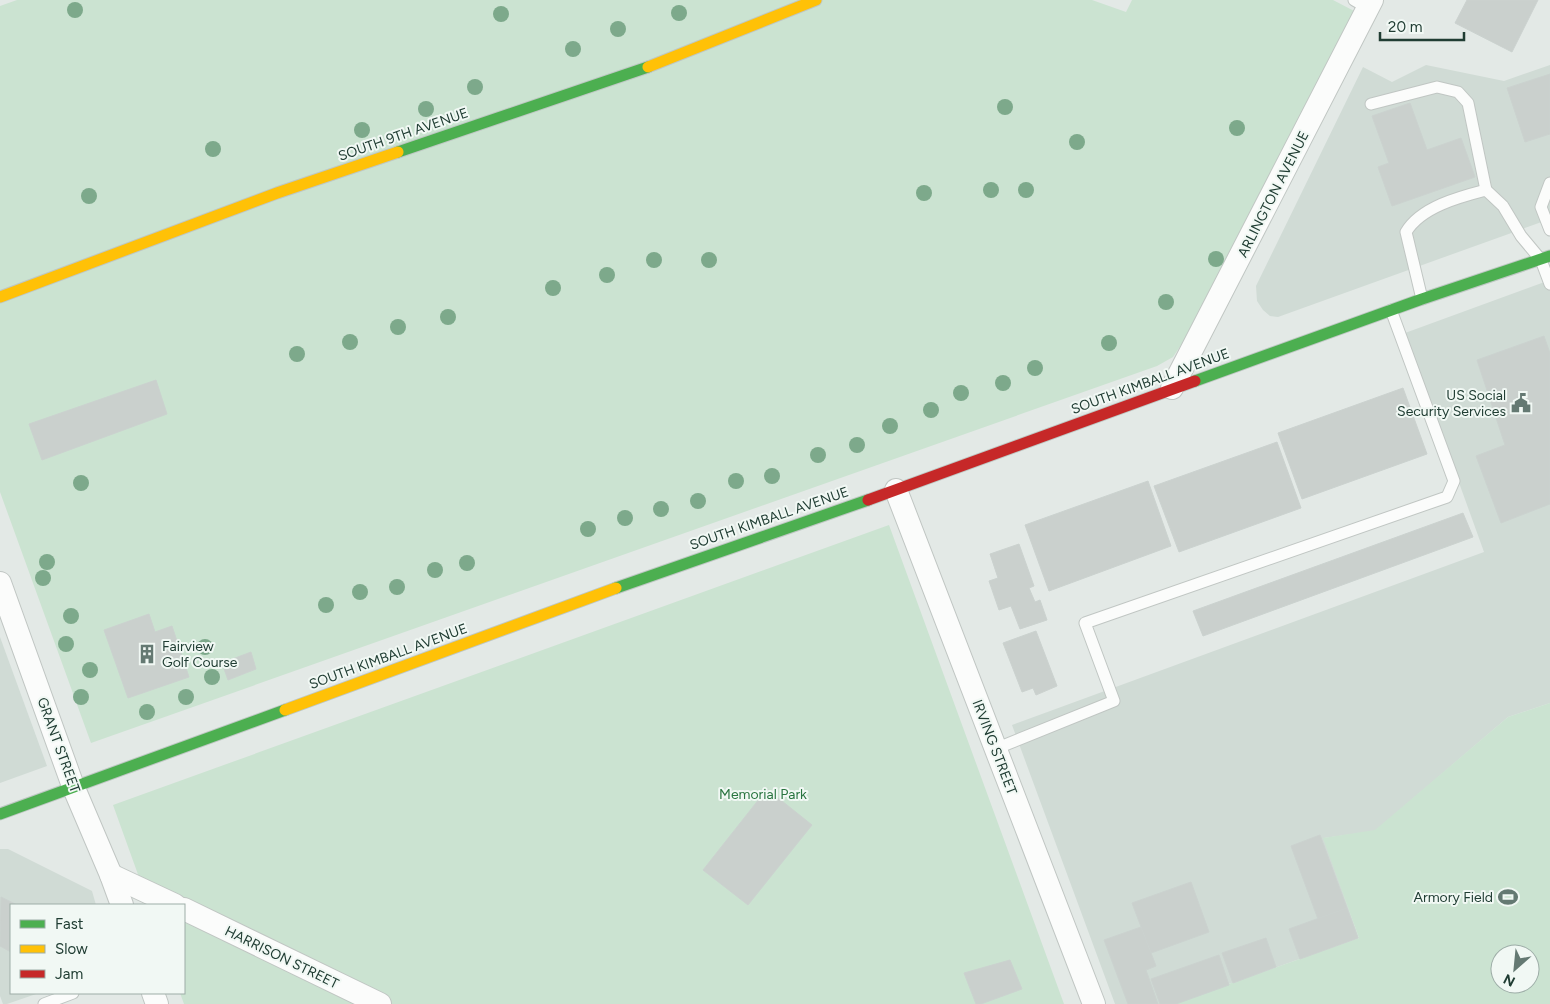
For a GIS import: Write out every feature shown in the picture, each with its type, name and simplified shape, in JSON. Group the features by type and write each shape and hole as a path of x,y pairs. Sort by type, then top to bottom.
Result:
{"street":[{"name":"SOUTH 9TH AVENUE","path":"0,297 276,193 661,63 816,0"},
{"name":"ARLINGTON AVENUE","path":"1172,388 1365,3"},
{"name":"SOUTH KIMBALL AVENUE","path":"0,814 691,561 896,490 1390,310 1545,258"},
{"name":"IRVING STREET","path":"896,490 1094,1004"},
{"name":"GRANT STREET","path":"0,583 73,786 122,904"},
{"path":"111,875 173,904"},
{"name":"HARRISON STREET","path":"185,909 380,1004"}],"lane":[{"path":"1371,104 1438,87 1458,92 1468,103 1486,190 1503,206 1521,236 1545,258 1550,284"},
{"path":"1550,183 1542,207 1550,230"},
{"path":"1422,299 1406,232 1411,223 1423,213 1465,195 1486,190"},
{"path":"995,749 1114,701 1085,623 1447,497 1454,481 1390,310"},
{"path":"44,1004 69,994"}],"shaded area":[{"path":"1426,65 1504,81 1550,65 1550,219 1278,317 1270,316 1257,301 1256,286 1363,67 1392,82"},
{"path":"1550,280 1550,703 1508,717 1375,831 1324,838 1359,938 1172,1004 1115,1004 1012,725 1484,552 1405,333"},
{"path":"0,637 47,766 0,783"},
{"path":"0,849 8,849 92,891 96,904 10,904 10,994 36,994 7,1004 3,1004 0,996"}],"green space":[{"path":"17,0 1092,0 1126,12 1132,0 1333,0 1356,12 1183,342 1173,357 1157,366 91,743 0,492 0,6"},
{"name":"Memorial Park","path":"889,525 1064,1004 184,1004 180,994 185,994 185,904 149,904 113,805"},
{"path":"1550,703 1550,1004 1172,1004 1359,938 1323,838 1375,830 1508,717"}],"building":[{"path":"1467,0 1538,0 1512,52 1455,23"},
{"path":"1550,74 1550,134 1525,142 1507,88"},
{"path":"1410,103 1427,150 1461,138 1475,177 1392,206 1378,167 1389,163 1372,116"},
{"name":"US Social Security Services","path":"1544,336 1550,353 1550,504 1501,523 1476,456 1505,445 1477,360"},
{"path":"156,380 167,414 42,460 29,424"},
{"path":"1403,388 1427,454 1302,499 1278,433"},
{"path":"1277,442 1301,508 1179,552 1154,486"},
{"path":"1148,481 1171,546 1049,591 1025,525"},
{"path":"1463,513 1473,537 1203,636 1193,611"},
{"path":"1019,544 1034,586 1029,588 1035,602 1040,600 1047,620 1020,629 1011,606 999,610 989,581 998,578 990,554"},
{"name":"Fairview Golf Course","path":"149,614 155,632 172,626 189,677 128,698 104,630"},
{"path":"1036,631 1057,686 1036,695 1033,688 1022,692 1003,643"},
{"path":"251,652 256,669 228,680 222,663"},
{"path":"767,789 812,825 748,905 703,870"},
{"path":"1320,835 1347,908 1318,919 1291,846"},
{"path":"1191,882 1209,932 1151,953 1132,903"},
{"path":"1,897 15,904 10,904 10,951 0,946"},
{"path":"1347,908 1358,938 1300,959 1289,929"},
{"path":"1141,927 1156,966 1146,970 1158,1004 1128,1004 1104,940"},
{"path":"1266,938 1276,967 1233,983 1222,953"},
{"path":"1219,955 1229,985 1176,1004 1160,1004 1151,979"},
{"path":"1010,960 1022,989 981,1004 976,1004 964,973"}],"traffic: fast":[{"path":"398,152 648,67"},
{"path":"1195,381 1422,299 1550,256"},
{"path":"616,588 868,500"},
{"path":"0,814 285,710"}],"traffic: slow":[{"path":"648,67 816,0"},
{"path":"0,297 277,193 398,152"},
{"path":"285,710 616,588"}],"traffic: jam":[{"path":"868,500 1195,381"}],"place":[{"name":"US Social Security Services","path":"1521,403"},
{"name":"Fairview Golf Course","path":"147,654"},
{"name":"Armory Field","path":"1508,897"}]}
